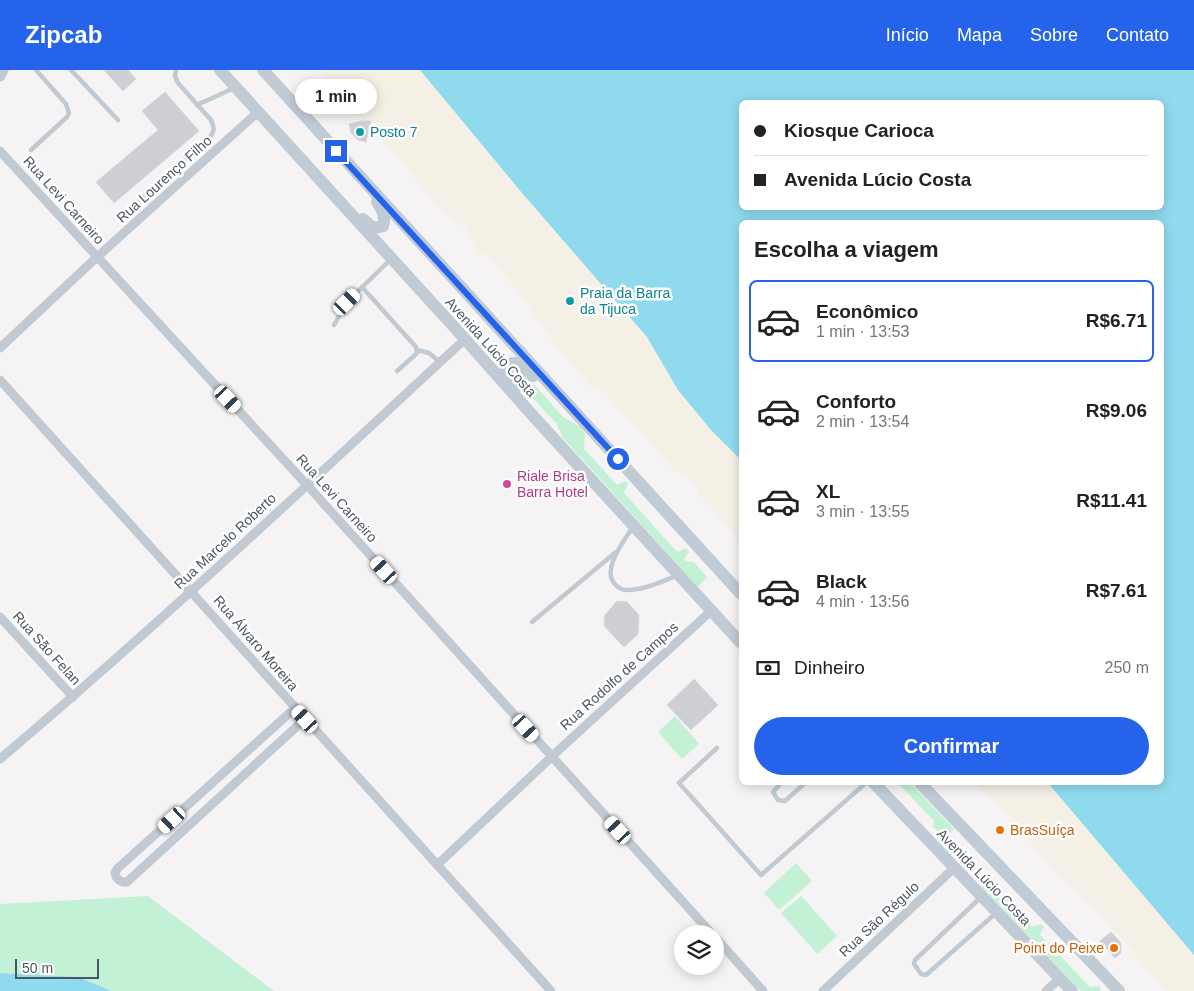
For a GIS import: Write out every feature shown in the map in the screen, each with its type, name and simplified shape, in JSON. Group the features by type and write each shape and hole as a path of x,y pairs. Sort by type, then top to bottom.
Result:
{"main road":[{"name":"Avenida Lúcio Costa","path":"220,70 739,641"},
{"name":"Avenida Lúcio Costa","path":"263,70 739,592"},
{"path":"337,199 373,228 383,226 385,220 383,213 361,179"},
{"path":"534,417 507,374 506,369 514,362 566,402"},
{"name":"Avenida Lúcio Costa","path":"876,785 1072,991"},
{"name":"Avenida Lúcio Costa","path":"923,785 1118,991"}],"street":[{"path":"0,76 3,70"},
{"name":"Rua Lourenço Filho","path":"0,348 97,257 258,112"},
{"name":"Rua Levi Carneiro","path":"0,151 307,485 704,925"},
{"name":"Rua Marcelo Roberto","path":"0,759 192,591 466,339"},
{"name":"Rua Álvaro Moreira","path":"0,380 551,991"},
{"name":"Rua Rodolfo de Campos","path":"437,865 552,756 711,612"},
{"name":"Rua São Felan","path":"0,617 73,697"},
{"path":"295,708 117,869 115,873 118,879 124,882 130,880 305,719"},
{"name":"Rua São Régulo","path":"823,991 954,868"},
{"path":"724,947 763,991"},
{"path":"1046,991 1060,978"}],"lane":[{"path":"31,150 69,113 66,104 36,70"},
{"path":"71,70 118,120"},
{"path":"123,216 212,135 214,126 178,83 175,76 176,70"},
{"path":"197,105 236,87"},
{"path":"334,325 344,305 391,259"},
{"path":"362,287 417,350 429,353 440,362"},
{"path":"397,371 415,355 417,350"},
{"path":"634,526 617,551 610,570 612,581 618,587 626,590 645,588 678,575"},
{"path":"532,622 617,551"},
{"path":"717,748 679,783 761,875 864,785"},
{"path":"779,785 773,792 778,800 785,801 802,785"},
{"path":"982,897 915,960 914,964 921,974 926,975 997,912"}],"green space":[{"path":"516,371 522,371 563,417 579,426 585,433 584,449 617,485 626,481 628,484 624,493 677,552 686,548 689,552 684,559 694,562 707,577 698,587 564,439 556,423 514,378"},
{"path":"675,716 699,744 682,759 658,732"},
{"path":"900,785 912,785 954,829 946,836 942,835 933,827 934,821"},
{"path":"796,863 812,881 779,910 764,893"},
{"path":"989,878 992,878 1001,887 1000,893 1032,927 1041,924 1044,927 1040,935 1090,987 1099,986 1101,988 1100,991 1081,991 981,886"},
{"path":"148,896 274,991 112,991 78,977 0,973 0,904"},
{"path":"801,896 837,936 817,954 781,913"}],"sand":[{"name":"Praia da Barra da Tijuca","path":"322,70 420,70 522,193 647,337 678,390 711,430 739,458 739,540 698,493 698,490 687,477 675,471 609,397 600,389 591,387 558,349 512,283 490,259 477,250 466,228 448,217 430,199 432,197 428,193 425,195 426,192 420,184 372,128 372,121 364,120 357,114 339,84 330,79"},
{"path":"974,785 1050,785 1194,955 1194,991 1165,991 1120,936 1051,868 1021,831 1022,828 1000,806"}],"water":[{"path":"420,70 1194,70 1194,955 1050,785 1164,785 1164,220 739,220 739,458 711,430 678,390 647,337 522,193"},
{"path":"0,973 78,977 112,991 0,991"}],"building":[{"path":"104,70 128,70 136,79 123,91"},
{"path":"165,92 199,131 114,203 96,182 158,130 142,111"},
{"name":"Posto 7","path":"371,121 366,142 358,140 351,133 349,124"},
{"path":"617,601 627,602 639,615 638,634 624,647 604,626 605,615"},
{"path":"694,679 718,705 691,730 667,705"},
{"name":"Point do Peixe","path":"1111,932 1121,943 1121,953 1115,958 1100,941"}],"place":[{"name":"Posto 7","path":"360,132"},
{"name":"Praia da Barra da Tijuca","path":"570,301"},
{"name":"Riale Brisa Barra Hotel","path":"507,484"},
{"name":"BrasSuíça","path":"1000,830"},
{"name":"Point do Peixe","path":"1114,948"}],"route":[{"path":"336,151 618,459"}]}
